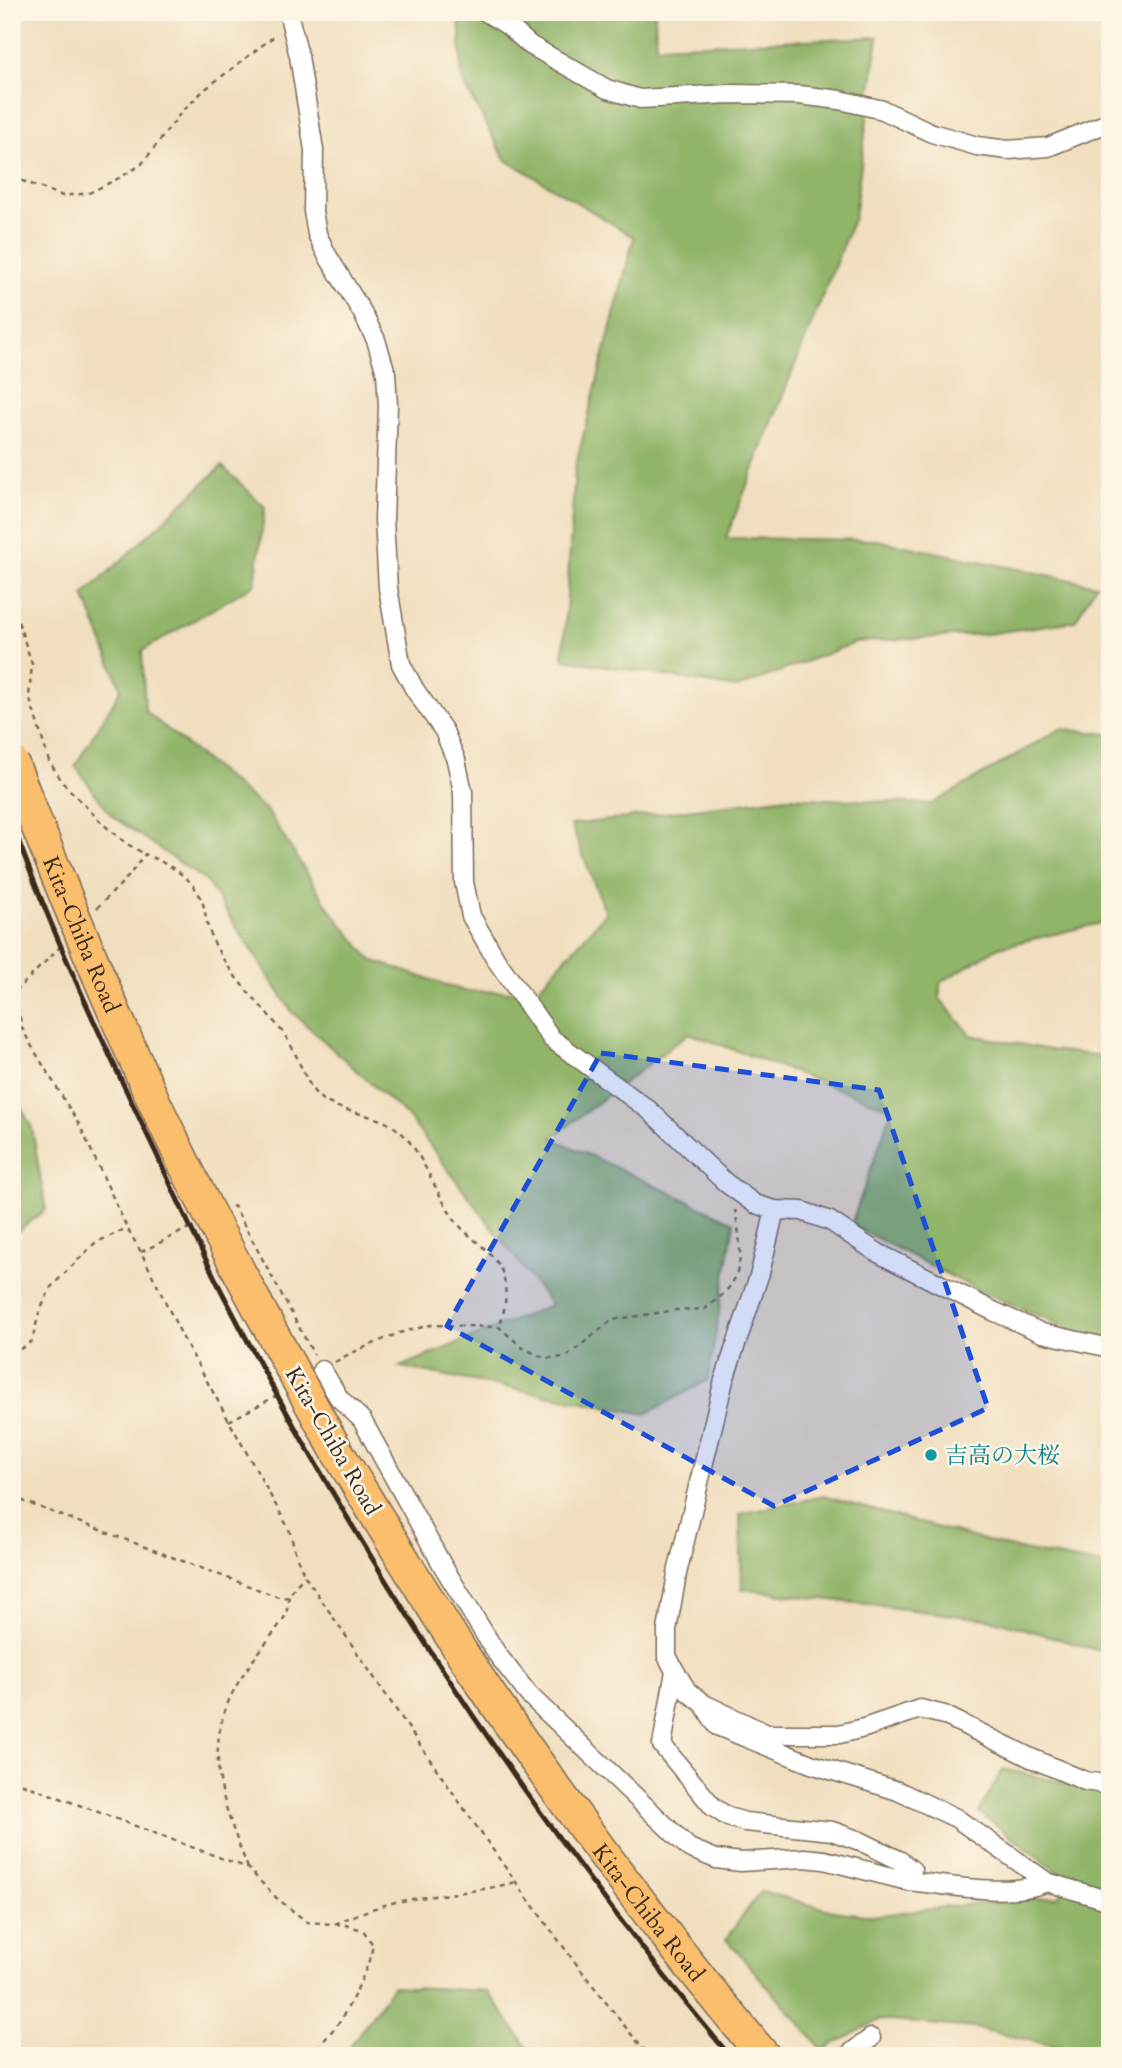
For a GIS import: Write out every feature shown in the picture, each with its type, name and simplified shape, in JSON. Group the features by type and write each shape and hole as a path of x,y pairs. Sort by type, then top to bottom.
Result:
{"highway":[{"name":"Kita-Chiba Road","path":"12,762 98,974 151,1095 271,1333 338,1453 471,1666 535,1758 641,1901 764,2056"}],"street":[{"path":"486,12 541,51 607,89 640,99 729,94 799,95 840,100 883,110 932,133 977,146 1008,150 1048,147 1110,122"},
{"path":"289,18 299,56 314,150 313,211 317,234 367,321 386,373 388,406 384,520 388,588 401,664 415,690 444,730 456,760 463,792 464,881 471,916 497,961 552,1040 649,1110 726,1183 755,1204 775,1210 802,1211 830,1221 878,1253 1042,1333 1110,1348"},
{"path":"775,1210 760,1273 724,1380 678,1569 667,1630 667,1656 675,1671 688,1692 704,1704 767,1734 839,1734 920,1709 944,1715 1085,1781 1110,1785"},
{"path":"322,1370 339,1398 362,1420 444,1568 497,1654 529,1695 689,1848 716,1859 741,1862 804,1858 824,1860 908,1881 1002,1889 1034,1888 1047,1882"},
{"path":"675,1671 662,1745 713,1807 728,1817 745,1822 832,1832 860,1841 899,1860 912,1870 908,1881"},
{"path":"704,1704 717,1726 811,1764 898,1791 956,1818 1047,1882 1110,1901"},
{"path":"847,2056 870,2038"}],"path":[{"path":"12,177 63,196 89,193 119,178 141,164 180,114 204,90 289,18"},
{"path":"12,595 19,591"},
{"path":"12,603 32,664 29,696 49,761 62,783 127,844 171,866 191,883 202,900 209,930 225,962 287,1038 317,1094 341,1108 396,1127 420,1157 441,1201 459,1225 493,1257 503,1274 505,1311 499,1327"},
{"path":"90,916 128,877 145,854"},
{"path":"15,992 62,944"},
{"path":"12,972 22,1028 80,1126 127,1228 289,1529 305,1576 514,1882 649,2056"},
{"path":"322,1370 362,1349 431,1325 499,1327 523,1348 545,1358 566,1357 612,1320 677,1310 705,1309 731,1286 741,1251 734,1205 726,1183"},
{"path":"12,1354 32,1341 38,1313 51,1287 95,1243 127,1228"},
{"path":"229,1421 287,1390"},
{"path":"12,1497 281,1598 289,1597"},
{"path":"305,1576 289,1597 286,1615 259,1650 230,1698 219,1732 217,1769 225,1807 248,1868 274,1896 307,1922 363,1930 373,1945 369,1966 339,2022 317,2049 315,2056"},
{"path":"12,1780 248,1868"},
{"path":"333,1924 370,1909 394,1903 492,1888 514,1882"},
{"path":"283,2056 317,2049"}],"highlighted area":[{"path":"601,1053 879,1090 988,1408 774,1506 447,1326"}],"green space":[{"path":"459,12 655,12 656,46 878,37 854,217 726,538 876,540 1096,585 1075,621 987,634 857,642 737,688 563,659 575,468 634,237 505,159 462,80"},
{"path":"222,466 265,507 255,584 142,651 145,711 267,811 331,911 371,960 464,991 535,992 606,913 571,825 787,797 932,804 1060,729 1110,734 1110,921 999,947 940,983 940,999 971,1035 1051,1050 1110,1057 1110,1341 1101,1342 976,1289 851,1225 892,1109 689,1033 552,1138 734,1222 708,1380 646,1414 400,1367 551,1305 409,1118 292,1012 206,881 112,816 75,766 121,689 84,595"},
{"path":"12,1090 32,1128 46,1210 18,1231 12,1240"},
{"path":"823,1496 1012,1548 1110,1566 1110,1654 994,1620 742,1589 740,1514"},
{"path":"1003,1769 1110,1793 1110,2056 1099,2056 975,2028 879,2020 823,2050 726,1939 761,1891 833,1911 872,1916 1058,1897 1069,1881 979,1812"},
{"path":"393,1986 488,1991 533,2056 343,2056"}],"railway":[{"path":"12,823 80,990 198,1243 278,1397 335,1496 394,1594 521,1784 588,1877 730,2056"}],"place":[{"name":"吉高の大桜","path":"931,1455"}]}
